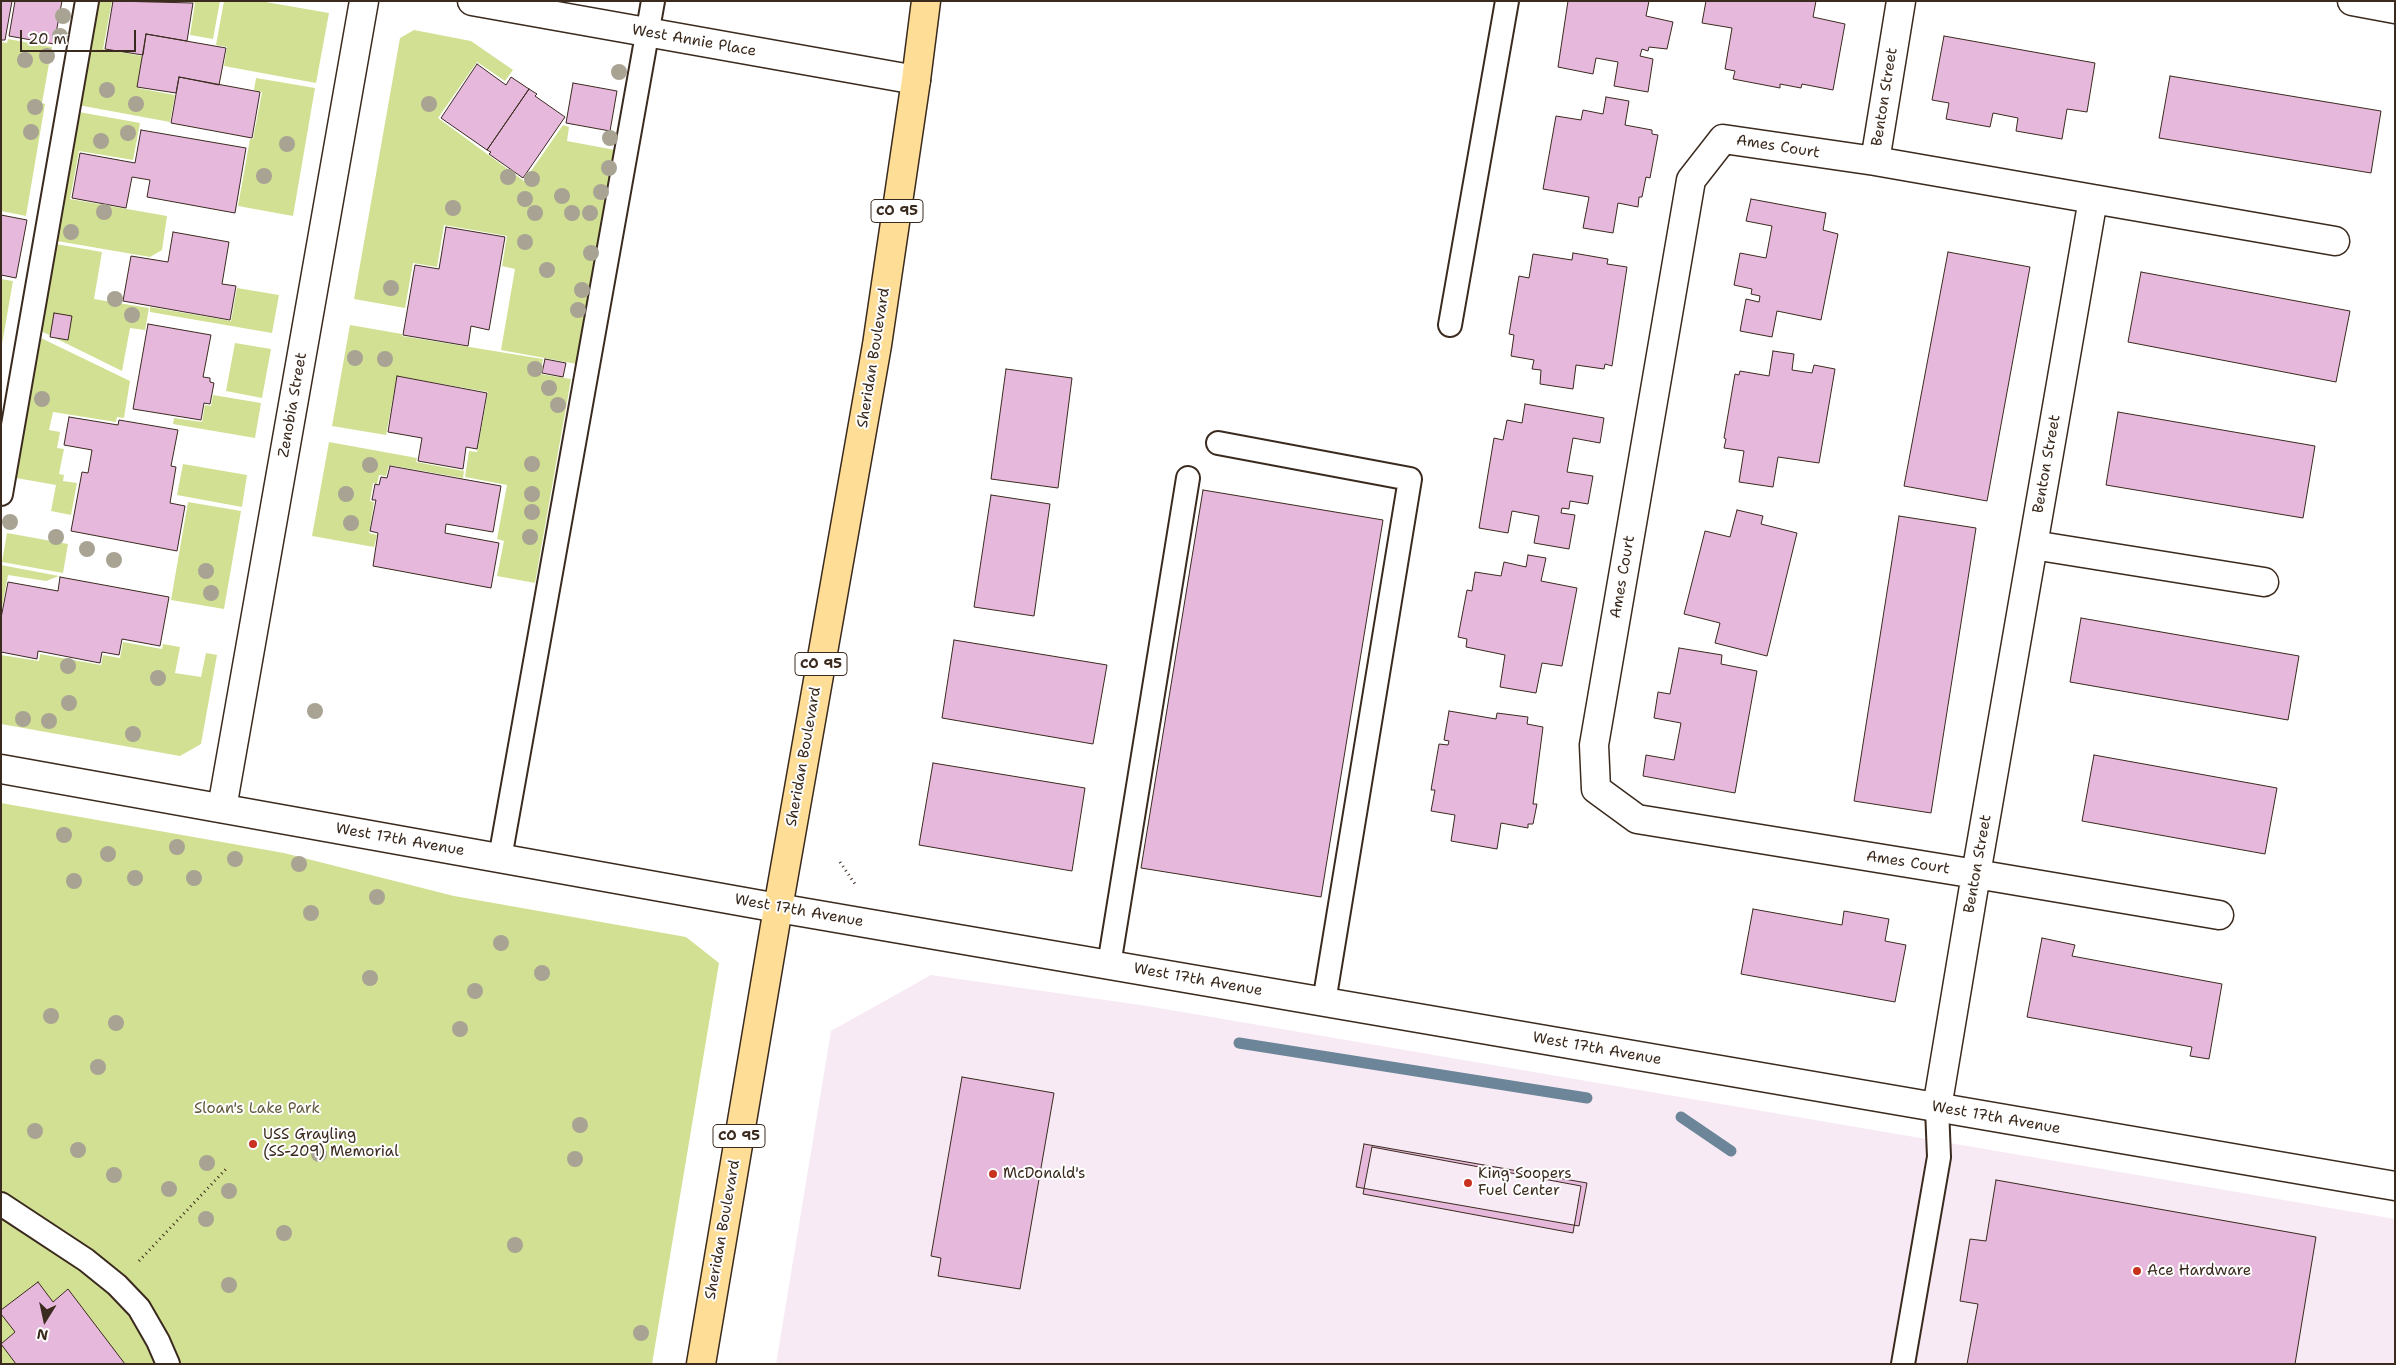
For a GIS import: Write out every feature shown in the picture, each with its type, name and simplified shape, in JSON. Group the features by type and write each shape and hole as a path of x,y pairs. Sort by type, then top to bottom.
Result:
{"main road":[{"name":"Sheridan Boulevard","path":"701,1364 778,908 877,345 926,1"}],"street":[{"name":"Zenobia Street","path":"222,808 364,1"},
{"name":"West Annie Place","path":"472,1 916,80"},
{"name":"Benton Street","path":"1901,1 1875,162 2092,199 1937,1108"},
{"path":"2352,1 2395,9"},
{"name":"Ames Court","path":"1875,162 1723,139 1691,180 1594,745 1596,789 1637,818 1976,874"},
{"path":"2092,199 2335,241"},
{"path":"2033,545 2264,582"},
{"name":"West 17th Avenue","path":"1,769 778,908 2395,1186"},
{"path":"1976,874 2219,915"}],"lane":[{"path":"1,494 86,1"},
{"path":"500,858 653,1"},
{"path":"1450,325 1507,1"},
{"path":"1218,443 1410,479 1324,1002"},
{"path":"1109,965 1188,478"},
{"path":"1903,1364 1939,1157 1937,1108"},
{"path":"1,1204 86,1260 117,1285 139,1308 158,1341 168,1364"}],"path":[{"path":"840,862 855,884"},
{"path":"117,1285 226,1169"}],"shaded area":[{"path":"931,975 1147,1006 2395,1219 2395,1364 776,1364 831,1031"}],"green space":[{"path":"96,1 112,1 103,49 142,56 137,88 175,95 170,122 78,105"},
{"path":"189,1 220,1 213,39 190,35 195,3"},
{"path":"224,1 260,1 329,13 316,83 224,66 227,47 216,45"},
{"path":"414,30 471,41 513,70 505,81 477,62 438,118 524,181 563,125 569,127 567,141 615,150 577,364 501,350 515,269 502,266 507,236 444,225 437,267 413,263 405,308 354,299 400,38"},
{"path":"8,39 52,47 42,103 45,104 26,216 1,211 1,42 7,43"},
{"path":"256,78 315,88 293,216 238,206 250,139 253,139 262,92 254,90"},
{"path":"79,112 140,123 133,160 79,151 70,199 167,216 162,250 150,257 57,241"},
{"path":"56,244 102,252 94,299 149,308 145,330 130,328 122,371 41,331"},
{"path":"1,279 13,281 1,350"},
{"path":"237,288 279,295 272,333 150,312 150,307 231,321"},
{"path":"350,325 402,334 402,336 543,359 540,374 571,379 535,583 497,576 504,541 497,539 507,485 465,477 469,451 477,452 488,392 397,376 386,435 332,426"},
{"path":"41,338 130,381 124,418 117,417 116,422 53,412 49,430 60,432 57,448 64,449 59,474 64,475 63,481 77,483 71,515 51,511 56,485 16,478"},
{"path":"235,343 271,349 262,398 226,391"},
{"path":"213,395 261,403 255,438 173,424 174,418 202,422 205,405 211,406"},
{"path":"329,442 417,458 416,462 464,471 463,478 389,465 386,476 379,475 377,484 373,483 370,501 374,502 369,533 377,535 374,547 312,536"},
{"path":"183,464 247,475 242,507 177,495"},
{"path":"188,502 241,511 224,609 171,600"},
{"path":"7,533 68,544 63,573 2,562"},
{"path":"1,565 59,576 46,581 8,575 1,613"},
{"path":"123,642 162,649 163,644 180,647 175,673 201,677 206,653 217,655 201,744 180,756 1,724 1,655 39,661 40,654 101,665 103,655 120,658"},
{"name":"Sloan's Lake Park","path":"1,803 284,853 454,896 686,937 719,963 652,1364 1,1364"}],"building":[{"path":"1,1 12,1 5,40 1,40"},
{"path":"15,1 62,1 54,44 9,36"},
{"path":"113,1 193,3 187,41 146,34 143,55 105,49"},
{"path":"1568,1 1649,1 1646,16 1673,22 1667,49 1649,47 1648,51 1642,49 1640,56 1653,59 1648,92 1614,86 1618,62 1596,58 1593,74 1558,67"},
{"path":"1706,1 1816,1 1813,17 1845,24 1833,90 1802,84 1801,88 1780,84 1780,88 1733,79 1735,71 1725,69 1732,28 1702,23"},
{"path":"146,34 226,48 219,85 179,77 176,93 137,87"},
{"path":"1944,36 2095,63 2087,112 2067,109 2062,139 2016,131 2018,118 1993,113 1990,127 1946,119 1949,103 1932,100"},
{"path":"477,64 506,85 511,77 529,89 487,150 441,118"},
{"path":"2170,76 2381,111 2371,173 2159,138"},
{"path":"179,77 260,92 252,138 171,123"},
{"path":"573,83 617,91 610,131 566,123"},
{"path":"529,89 537,94 535,96 565,117 523,178 489,154 491,152 487,150"},
{"path":"1606,97 1629,101 1625,125 1652,130 1652,134 1658,135 1650,178 1646,177 1642,197 1639,197 1638,207 1618,203 1613,233 1583,228 1589,197 1543,189 1556,116 1581,120 1583,110 1603,114"},
{"path":"141,130 246,148 235,213 147,197 150,180 132,177 126,208 72,198 80,153 135,163"},
{"path":"1751,199 1826,213 1823,230 1838,234 1821,320 1777,311 1772,337 1740,331 1746,299 1759,302 1760,296 1751,294 1752,289 1734,285 1740,253 1766,258 1772,226 1746,221"},
{"path":"1,215 27,220 16,278 1,275"},
{"path":"446,227 505,237 489,330 471,326 468,346 403,335 415,265 439,269"},
{"path":"173,232 229,242 222,284 236,286 230,320 123,301 131,256 168,262"},
{"path":"1948,252 2030,267 1987,501 1904,486"},
{"path":"1573,253 1608,259 1607,264 1627,267 1612,366 1605,364 1604,369 1576,365 1573,389 1540,384 1541,370 1532,369 1534,360 1511,356 1514,335 1509,334 1519,276 1529,278 1533,254 1572,260"},
{"path":"2141,272 2350,311 2336,382 2128,342"},
{"path":"54,313 72,316 68,340 50,337"},
{"path":"148,324 211,335 203,377 210,378 210,382 214,383 210,404 204,403 201,420 133,409"},
{"path":"1773,351 1794,354 1792,370 1812,373 1814,365 1835,369 1819,463 1778,457 1773,487 1739,482 1744,451 1724,448 1726,439 1724,438 1735,374 1739,375 1740,371 1769,376"},
{"path":"545,359 566,363 563,377 542,373"},
{"path":"1006,369 1072,378 1058,488 991,479"},
{"path":"397,376 487,393 477,449 466,447 463,469 418,461 422,438 388,432"},
{"path":"1525,404 1604,418 1600,443 1573,438 1567,472 1593,476 1588,504 1570,501 1569,509 1562,508 1561,513 1575,515 1569,549 1534,543 1539,516 1512,511 1508,533 1479,528 1494,438 1503,440 1507,420 1522,423"},
{"path":"2118,412 2315,446 2303,518 2106,485"},
{"path":"69,417 118,425 119,420 178,430 171,466 176,467 170,503 185,506 177,551 71,531 82,472 88,473 92,450 64,445"},
{"path":"390,466 501,486 493,532 446,524 445,533 499,543 491,588 373,566 378,533 370,531 376,500 372,500 375,484 379,485 381,477 387,478"},
{"path":"1203,490 1383,520 1321,897 1141,868"},
{"path":"991,495 1050,504 1034,616 974,607"},
{"path":"1737,510 1763,516 1761,524 1797,533 1767,656 1715,643 1720,623 1684,614 1705,531 1730,537"},
{"path":"1899,516 1976,528 1931,813 1854,801"},
{"path":"1528,555 1546,558 1541,581 1577,588 1562,666 1542,663 1536,693 1500,687 1505,655 1466,647 1467,639 1458,637 1467,590 1472,591 1475,572 1501,576 1504,562 1526,567"},
{"path":"60,577 169,597 160,646 122,639 119,655 102,652 100,663 38,651 37,659 1,652 1,618 8,582 58,591"},
{"path":"2081,618 2299,656 2288,720 2070,682"},
{"path":"954,640 1107,665 1093,744 942,718"},
{"path":"1679,648 1722,655 1721,664 1757,671 1735,793 1643,776 1646,755 1674,760 1681,723 1654,718 1658,692 1670,694"},
{"path":"1449,711 1496,719 1497,713 1528,717 1527,724 1543,727 1533,804 1537,804 1533,824 1528,824 1528,828 1501,823 1497,849 1451,841 1455,815 1431,811 1435,790 1431,790 1439,744 1448,745 1449,741 1444,740"},
{"path":"2094,755 2277,788 2265,854 2082,821"},
{"path":"933,763 1085,788 1072,871 919,845"},
{"path":"1753,909 1842,925 1844,911 1889,919 1885,941 1906,945 1895,1002 1741,974"},
{"path":"2042,938 2075,945 2072,956 2222,984 2209,1059 2190,1056 2192,1047 2027,1017"},
{"name":"McDonald's","path":"962,1077 1054,1093 1020,1289 938,1276 941,1258 931,1256"},
{"path":"1364,1144 1587,1183 1579,1226 1356,1187"},
{"path":"1372,1147 1581,1186 1573,1233 1363,1194"},
{"name":"Ace Hardware","path":"1996,1180 2316,1237 2295,1364 1967,1364 1978,1304 1960,1301 1970,1239 1986,1241"},
{"path":"38,1282 53,1302 68,1289 125,1364 16,1364 1,1344 15,1332 1,1314 1,1310"}],"waterway":[{"path":"1239,1043 1587,1098"},
{"path":"1681,1117 1731,1151"}],"place":[{"name":"USS Grayling (SS-209) Memorial","path":"253,1144"},
{"name":"McDonald's","path":"993,1174"},
{"name":"King Soopers Fuel Center","path":"1468,1183"},
{"name":"Ace Hardware","path":"2137,1271"}]}
